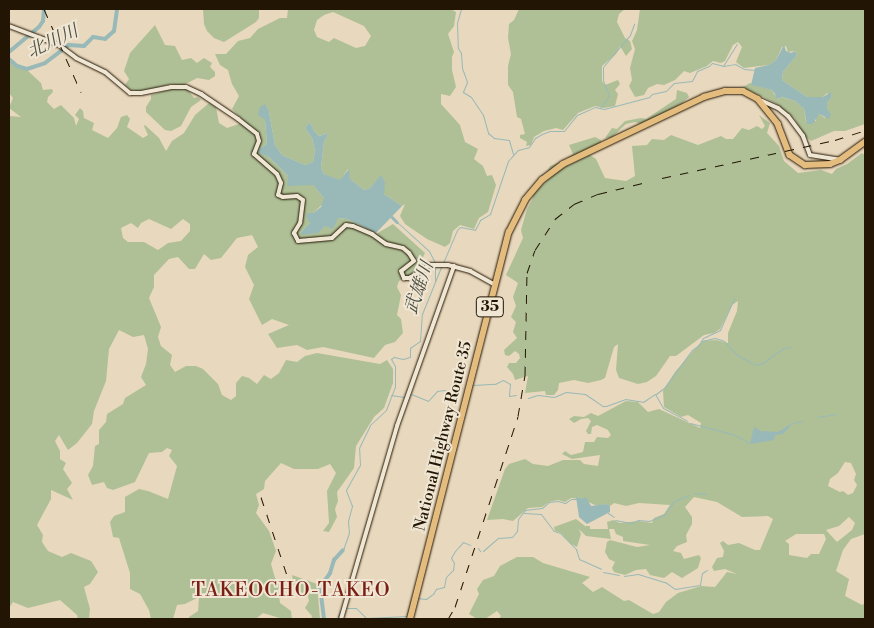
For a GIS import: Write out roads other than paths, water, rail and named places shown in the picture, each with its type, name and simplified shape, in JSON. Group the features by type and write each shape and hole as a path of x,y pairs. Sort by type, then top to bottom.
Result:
{"highway":[{"name":"National Highway Route 35","path":"410,619 513,222 530,194 549,173 564,164 709,95 725,91 743,92 758,99"},
{"path":"758,99 778,124 790,155 797,162 805,165 823,166 840,160 865,142"}],"street":[{"path":"9,26 53,42 76,58 105,72 130,93 141,93 171,87 186,87 200,94 251,128 259,138 254,151 255,157 270,167 280,179 278,195 283,197 296,196 302,200 300,224 294,233 298,241 332,238 346,225 353,226 372,234 386,244 403,248 409,253 414,261 401,271 404,278 409,278 436,264 454,266 476,274 496,285"},
{"name":"35","path":"758,99 778,108 788,116 802,136 810,155 840,160"},
{"path":"341,619 399,417 454,266"}],"water":[{"path":"784,45 786,51 791,53 795,51 797,55 783,72 782,80 807,97 823,97 831,92 831,98 827,103 827,109 831,114 829,119 819,114 813,124 807,124 804,109 795,101 782,97 776,99 772,90 751,85 755,68 769,65 776,60"},
{"path":"265,104 269,112 275,145 282,155 305,165 313,162 315,151 312,138 305,128 310,122 314,131 319,136 329,133 324,142 321,168 324,174 340,180 349,169 350,179 364,190 370,188 381,175 385,183 384,194 402,206 376,233 347,219 338,218 333,229 325,226 318,233 302,235 301,232 310,223 306,216 308,213 313,213 321,207 324,198 313,185 287,186 288,176 269,157 259,153 258,150 267,144 265,120 258,115 260,107"},
{"path":"794,422 783,434 775,435 774,440 750,444 754,427 761,431 778,432"},
{"path":"576,497 582,499 586,497 591,506 606,504 610,506 610,512 587,524 579,517"}],"waterway":[{"path":"9,52 39,27 43,21 44,9"},
{"name":"北川川","path":"9,59 17,66 27,69 45,63 69,45 84,46 93,37 105,39 114,31 117,9"},
{"name":"武雄川","path":"461,9 457,23 458,48 461,53 462,68 467,82 463,92 471,97 483,115 488,133 494,138 509,140 513,154"},
{"path":"600,108 609,96 603,80 603,67 630,35 634,24"},
{"path":"443,263 457,230 460,227 475,230 480,220 490,214 508,161 518,150 529,147 535,138 542,134 550,131 564,131 577,115 595,107 604,109 649,97 652,94 666,91 674,83 692,81 697,71 712,63 723,66 737,44"},
{"path":"723,66 735,64 744,69 755,70"},
{"path":"392,217 397,222"},
{"path":"397,222 429,251 435,263"},
{"name":"武雄川","path":"435,267 435,281"},
{"name":"武雄川","path":"343,550 349,533 348,521 352,506 346,490 360,465 359,448 370,425 386,410 395,387 395,366 391,359 394,357 403,359 410,357 410,348 420,341 422,314 441,267"},
{"path":"656,394 664,388 703,338 720,330 734,298"},
{"path":"702,341 715,338 724,341 737,355 756,365 763,363 784,348 791,347"},
{"path":"473,385 495,384 503,380 510,384 509,396 516,395"},
{"path":"411,394 428,401 437,391 445,390 452,395 462,388"},
{"path":"528,398 538,395 554,397 566,392 585,394 606,406 625,399 643,402 655,394 663,408 687,421"},
{"path":"391,395 404,397"},
{"path":"817,417 837,414"},
{"path":"794,423 802,421"},
{"path":"690,423 732,434 750,443"},
{"path":"694,493 706,494"},
{"path":"615,520 631,523 638,520 649,521 664,515 674,501 689,495"},
{"path":"483,551 498,538 512,537 517,531 518,519 525,510 542,508 549,502 558,501 565,503 571,499 576,499"},
{"path":"524,513 541,514 554,531 560,533 576,549 579,559 601,569"},
{"path":"608,513 614,517"},
{"path":"417,598 426,599 436,589 444,587 446,577 453,570 454,563 451,558 455,551 463,542 470,545"},
{"name":"武雄川","path":"324,619 320,587 330,573 334,560 343,550"},
{"path":"624,576 638,574 665,582 675,589 700,585 702,573 707,570"},
{"path":"603,572 619,575"},
{"path":"407,614 412,598"},
{"path":"347,608 356,608 366,618 408,616"},
{"path":"337,619 340,612"},
{"path":"862,619 865,614"}],"railway":[{"path":"44,9 81,92"},
{"path":"662,178 835,140 865,130"},
{"path":"448,619 455,607 518,416 525,375 527,273 535,250 555,219 574,204 598,194 647,182"},
{"path":"261,497 290,584"}],"district":[{"name":"TAKEOCHO-TAKEO","path":"291,591"}]}
